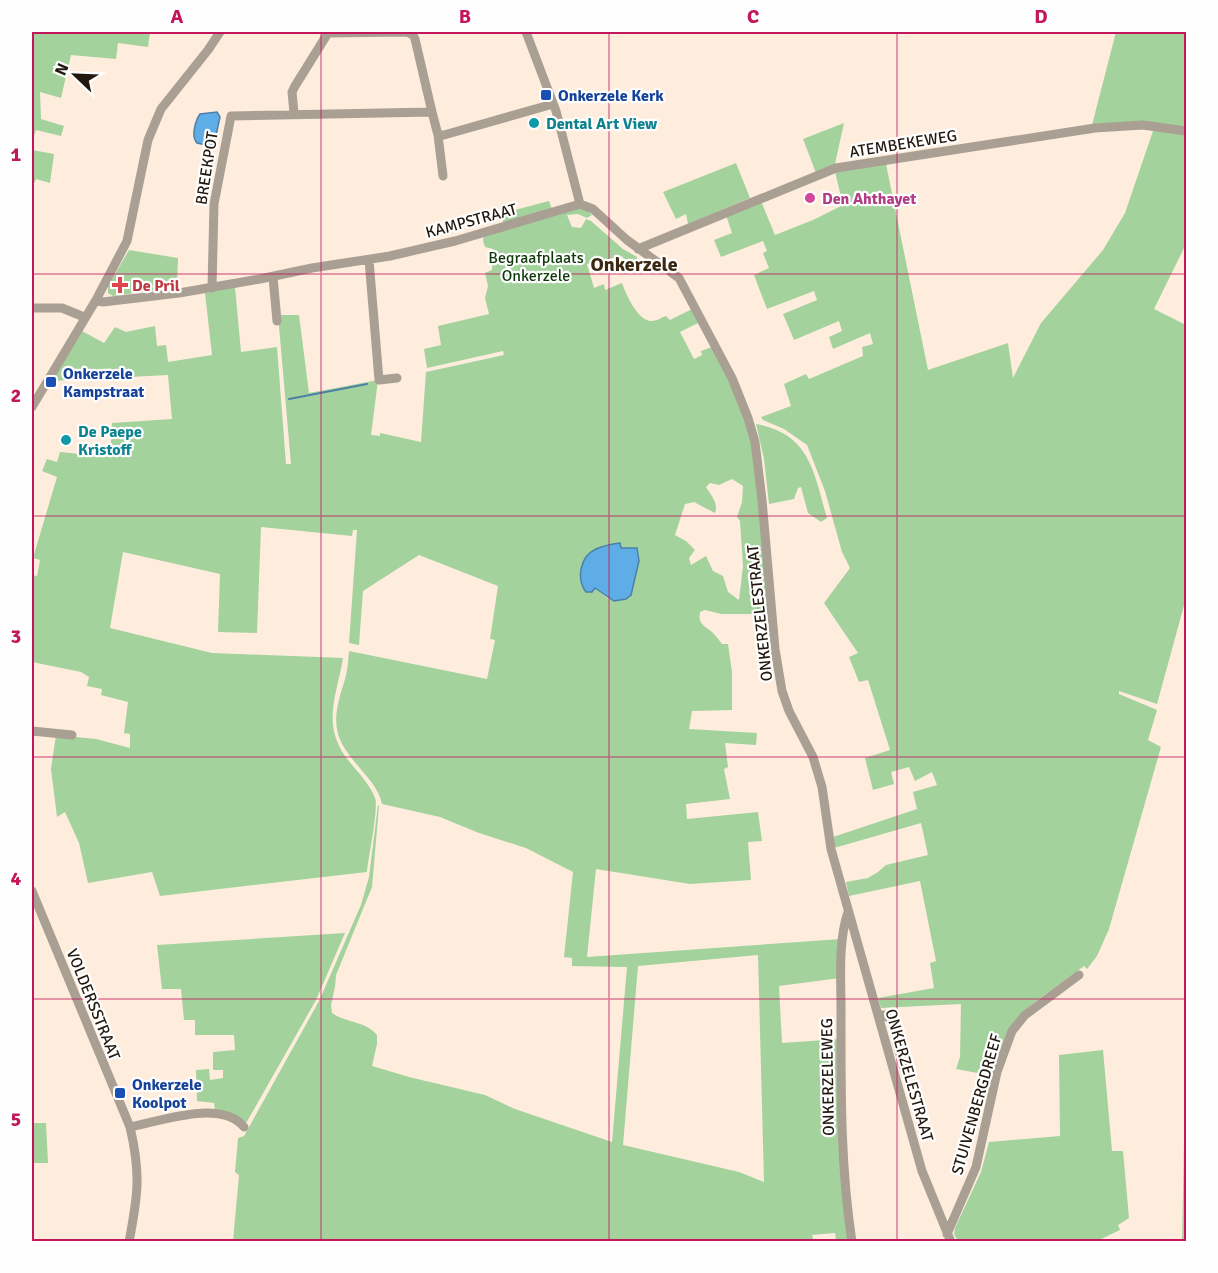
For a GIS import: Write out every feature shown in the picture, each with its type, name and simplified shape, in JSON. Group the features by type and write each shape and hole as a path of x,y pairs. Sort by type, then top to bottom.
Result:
{"street":[{"path":"32,407 96,300 127,241 140,173 153,126 161,109 220,32"},
{"path":"526,32 553,104 580,204"},
{"path":"294,113 292,92 328,33 412,33 416,39 438,135 443,176"},
{"path":"438,135 553,104"},
{"name":"BREEKPOT","path":"212,288 214,204 231,116 432,112"},
{"name":"ATEMBEKEWEG","path":"638,249 836,168 1095,128 1143,125 1186,131"},
{"name":"KAMPSTRAAT","path":"96,300 103,302 151,297 369,260 455,241 580,204"},
{"name":"ONKERZELESTRAAT","path":"580,204 593,209 638,249 679,278 732,378 748,418 754,442 762,500 775,649 780,681 789,711 813,757 820,779 831,849 922,1171 949,1238"},
{"path":"369,260 380,380 397,378"},
{"path":"273,277 277,321"},
{"path":"32,308 62,308 84,317"},
{"path":"32,731 72,735"},
{"name":"VOLDERSSTRAAT","path":"32,891 130,1127 137,1154 138,1172 129,1242"},
{"name":"ONKERZELEWEG","path":"849,911 844,925 842,954 841,1049 843,1166 852,1242"},
{"name":"STUIVENBERGDREEF","path":"949,1238 976,1167 997,1072 1012,1031 1024,1015 1079,975"},
{"path":"878,1015 885,1015 894,1023 904,1071"},
{"path":"130,1127 213,1112 228,1115 244,1127"}],"green space":[{"path":"32,32 150,32 148,47 118,43 116,59 71,55 61,98 40,92 41,119 64,126 61,136 36,130 34,136 32,135"},
{"path":"1116,32 1186,32 1186,128 1160,123 1092,125"},
{"path":"844,123 835,164 833,167 816,173 803,139"},
{"path":"1154,128 1186,135 1186,244 1154,309 1186,325 1186,598 1157,704 1119,691 1119,694 1157,710 1148,740 1161,747 1109,929 1097,956 1087,969 1084,966 1018,1017 994,1076 956,1069 960,1057 961,1004 881,1008 878,998 934,988 930,963 936,961 920,881 849,896 846,882 868,878 886,865 928,855 921,823 834,848 833,837 917,809 913,792 937,785 932,772 915,781 909,767 891,772 894,784 873,790 865,758 890,750 868,680 859,682 849,657 858,653 824,603 850,568 842,552 825,491 807,445 761,417 791,406 784,384 806,374 809,379 863,356 862,347 873,344 870,333 833,349 829,337 842,331 839,321 794,340 783,314 817,300 814,291 767,309 754,275 769,268 763,253 767,251 763,241 721,257 714,240 732,233 726,215 761,201 775,235 813,220 843,205 835,172 886,164 928,370 1008,343 1013,378 1041,323 1103,250 1125,213"},
{"path":"32,150 54,154 50,183 36,179 32,188"},
{"path":"736,163 750,198 688,224 686,214 676,219 663,192"},
{"name":"Begraafplaats Onkerzele","path":"549,201 552,209 578,201 592,215 587,218 578,214 567,215 572,227 581,228 586,219 591,221 623,249 637,257 637,259 625,261 622,256 587,264 594,288 604,284 605,290 622,283 637,312 647,320 654,321 666,316 670,320 692,309 698,323 680,332 694,359 702,355 701,351 712,347 732,381 752,433 769,614 721,614 705,610 700,612 702,624 722,644 728,644 732,672 732,710 692,711 689,729 757,733 756,745 725,743 728,767 724,769 730,799 686,804 687,819 758,812 762,841 748,842 751,880 690,884 596,869 587,957 841,939 840,978 779,986 782,1043 839,1039 850,1241 836,1241 835,1233 812,1235 814,1242 233,1241 239,1175 235,1172 238,1138 244,1136 319,1001 361,905 369,877 378,805 372,887 336,975 331,1005 332,1013 367,1027 377,1035 372,1066 485,1095 515,1109 612,1142 627,967 572,966 572,958 564,957 573,872 526,848 479,833 440,817 382,804 374,785 345,750 337,729 337,710 347,672 349,651 487,679 495,640 490,639 498,586 419,555 363,591 359,645 349,643 357,530 353,530 352,536 261,527 257,633 218,632 220,574 123,552 110,628 212,653 343,658 333,708 334,732 345,756 375,798 367,872 160,896 152,872 88,883 79,843 65,812 57,817 51,769 56,735 96,739 130,748 130,734 124,733 128,702 101,695 102,689 87,686 89,677 81,672 32,662 32,575 37,576 40,560 33,558 57,477 42,471 47,459 57,462 60,452 110,457 112,423 172,419 168,375 51,381 82,331 104,343 115,327 126,332 155,326 157,346 166,345 168,362 212,355 205,293 235,287 241,352 277,347 286,464 291,464 278,315 299,315 309,393 378,380 371,435 380,436 380,433 421,442 426,372 504,355 503,351 427,368 424,349 441,345 438,326 489,314 485,298 488,286 485,273 492,270 493,249 485,247 484,235 503,229 503,218 511,211","holes":["732,479 743,486 742,502 737,517 740,521 743,566 739,600 728,592 723,576 713,571 706,556 691,565 689,558 695,550 675,535 685,504 694,502 715,513 715,502 706,487 710,483 719,485","620,543 620,548 639,555 633,589 609,599 594,588 594,550","758,955 764,1182 739,1172 623,1145 638,966"]},
{"path":"129,250 178,258 177,287 113,296 108,293 108,286"},
{"path":"756,424 788,436 799,446 813,471 827,518 821,522 808,513 801,487 798,488 794,499 769,504 764,459"},
{"path":"345,933 316,1000 245,1125 215,1110 214,1103 197,1101 196,1070 209,1069 210,1080 223,1078 223,1070 213,1070 213,1052 235,1050 234,1035 195,1035 195,1020 184,1020 181,989 162,989 157,945"},
{"path":"1103,1050 1112,1151 1123,1151 1129,1218 1118,1225 1120,1230 1097,1241 958,1241 954,1234 955,1228 981,1172 989,1142 1060,1136 1059,1055"},
{"path":"32,1123 46,1123 48,1163 34,1163 32,1197"},
{"path":"1184,1140 1186,1140 1186,1242 1182,1241"}],"water":[{"path":"217,112 220,117 214,145 197,143 194,129 200,114"},
{"path":"620,543 621,548 637,548 639,561 631,595 626,599 614,601 595,588 592,592 586,592 581,581 581,568 586,557 596,549"}],"waterway":[{"path":"289,399 367,384"}],"place":[{"name":"Onkerzele Kerk","path":"546,95"},
{"name":"Dental Art View","path":"534,123"},
{"name":"Den Ahthayet","path":"810,198"},
{"name":"De Pril","path":"120,285"},
{"name":"Onkerzele Kampstraat","path":"51,382"},
{"name":"De Paepe Kristoff","path":"66,440"},
{"name":"Onkerzele Koolpot","path":"120,1093"}],"district":[{"name":"Onkerzele","path":"634,264"}]}
